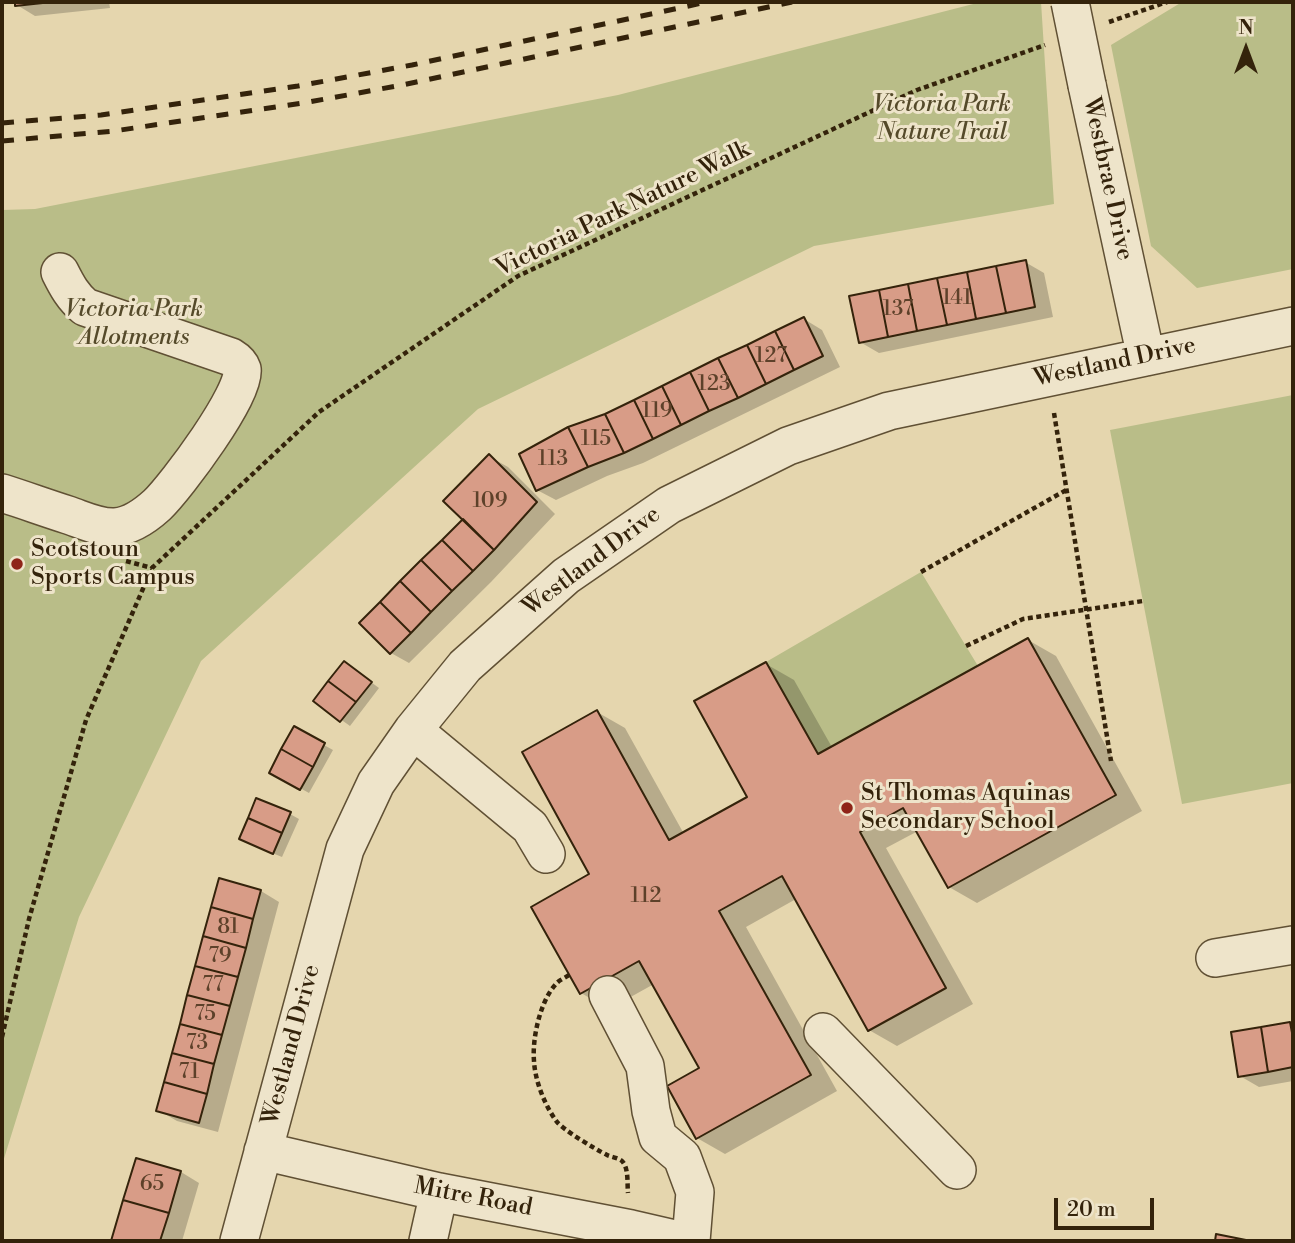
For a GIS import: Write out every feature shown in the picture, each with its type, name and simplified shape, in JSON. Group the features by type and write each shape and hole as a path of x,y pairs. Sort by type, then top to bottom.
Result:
{"street":[{"name":"Westbrae Drive","path":"1070,2 1146,357"},
{"path":"2,493 94,524 116,527 136,520 157,505 175,485 212,432 240,380 242,369 231,357 85,307 70,291 60,272"},
{"name":"Westland Drive","path":"239,1241 345,849 376,783 413,730 465,666 566,576 669,505 788,446 889,411 1293,327"},
{"path":"413,730 530,827 546,854"},
{"path":"1215,958 1293,945"},
{"path":"608,995 645,1066 650,1111 658,1137 682,1157 695,1192 691,1241"},
{"path":"823,1032 957,1170"},
{"name":"Mitre Road","path":"263,1152 439,1192 683,1241"},
{"path":"428,1241 439,1192"}],"path":[{"path":"1101,25 1167,2"},
{"name":"Victoria Park Nature Walk","path":"2,1037 29,919 86,720 152,568 320,412 518,276 917,90 1049,43"},
{"path":"1048,377 1111,761"},
{"path":"921,572 1068,489"},
{"path":"965,646 1024,619 1143,601"},
{"path":"569,975 557,983 547,996 540,1016 535,1037 536,1072 547,1105 558,1123 606,1155 622,1161 626,1169 631,1229"}],"green space":[{"name":"Victoria Park Nature Trail","path":"981,2 1041,2 1054,204 814,246 478,409 201,661 79,917 2,1165 2,210 35,209 618,95"},
{"path":"1182,2 1293,2 1293,269 1197,288 1151,246 1111,45"},
{"path":"1293,395 1293,783 1182,804 1110,430"},
{"path":"921,572 978,666 818,754 766,662"}],"building":[{"path":"15,2 52,2 15,6"},
{"path":"1026,260 1035,307 1006,313 996,266"},
{"path":"996,266 1006,313 976,319 967,272"},
{"path":"967,272 976,319 947,325 937,278"},
{"path":"937,278 947,325 917,331 908,284"},
{"path":"908,284 917,331 888,337 879,290"},
{"path":"879,290 888,337 859,343 849,296"},
{"path":"804,317 823,356 794,370 775,331"},
{"path":"775,331 794,370 766,384 747,345"},
{"path":"747,345 766,384 738,398 718,358"},
{"path":"718,358 738,398 709,411 690,372"},
{"path":"690,372 709,411 681,425 662,386"},
{"path":"662,386 681,425 653,439 634,400"},
{"path":"634,400 653,439 624,453 605,414"},
{"path":"605,414 624,453 588,467 568,427"},
{"path":"568,427 588,467 536,491 519,454"},
{"path":"489,454 537,502 494,550 443,501"},
{"path":"463,519 494,550 473,571 442,540"},
{"path":"442,540 473,571 452,591 421,560"},
{"path":"421,560 452,591 431,612 400,581"},
{"path":"400,581 431,612 411,633 380,602"},
{"path":"380,602 411,633 390,654 359,623"},
{"path":"1028,638 1116,795 948,888 903,808 860,832 946,988 868,1031 782,876 719,911 811,1075 696,1139 667,1086 699,1068 639,961 580,994 531,907 589,874 522,752 597,710 669,840 747,797 694,701 766,662 818,754"},
{"path":"344,661 372,682 356,702 328,681"},
{"path":"328,681 356,702 340,722 313,701"},
{"path":"294,726 325,743 313,767 281,749"},
{"path":"281,749 313,767 300,790 269,773"},
{"path":"256,798 291,812 282,833 248,818"},
{"path":"248,818 282,833 273,854 239,839"},
{"path":"219,878 261,890 253,919 211,907"},
{"path":"211,907 253,919 246,948 203,936"},
{"path":"203,936 246,948 238,977 195,966"},
{"path":"195,966 238,977 230,1006 187,995"},
{"path":"187,995 230,1006 222,1035 180,1024"},
{"path":"1290,1022 1293,1067 1268,1072 1261,1027"},
{"path":"180,1024 222,1035 214,1064 172,1053"},
{"path":"1261,1027 1268,1072 1238,1077 1231,1032"},
{"path":"172,1053 214,1064 207,1094 164,1082"},
{"path":"164,1082 207,1094 199,1123 156,1111"},
{"path":"136,1158 181,1171 169,1213 123,1200"},
{"path":"123,1200 169,1213 160,1241 111,1241"},
{"path":"1216,1234 1251,1241 1215,1241"}],"railway":[{"path":"2,123 101,115 298,86 412,65 707,2"},
{"path":"2,141 114,131 309,102 402,85 792,2"}],"place":[{"name":"Scotstoun Sports Campus","path":"17,564"},
{"name":"St Thomas Aquinas Secondary School","path":"847,808"}],"park label":[{"name":"Victoria Park Allotments","path":"134,324"}]}
